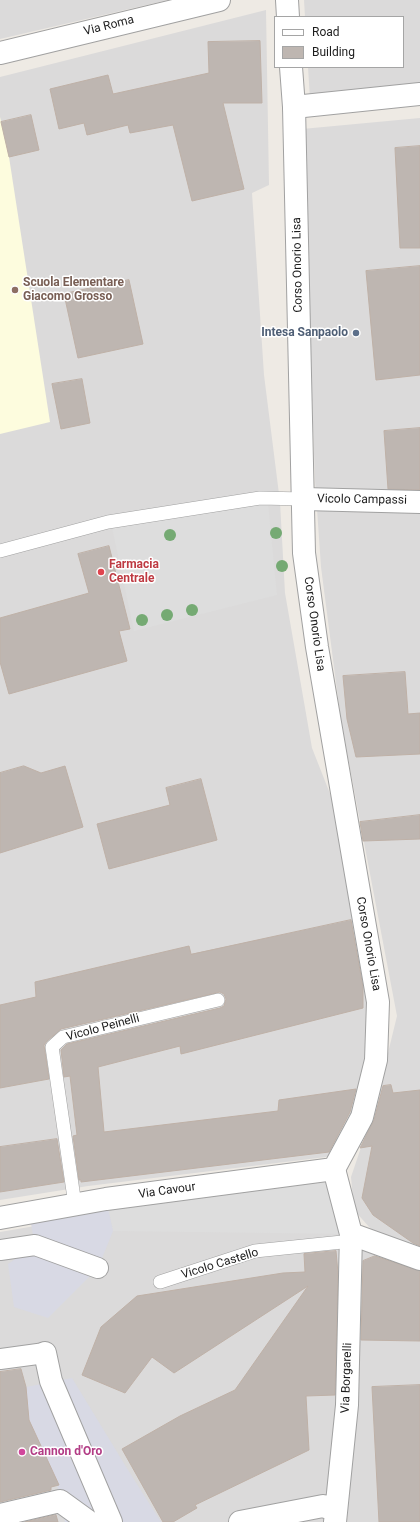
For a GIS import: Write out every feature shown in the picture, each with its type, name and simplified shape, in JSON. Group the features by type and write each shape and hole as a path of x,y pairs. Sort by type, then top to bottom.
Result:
{"street":[{"name":"Via Roma","path":"0,53 219,0"},
{"path":"287,0 288,16"},
{"name":"Corso Onorio Lisa","path":"291,68 294,107 304,499 304,553 317,647 378,1002 376,1060 362,1117 334,1169"},
{"path":"294,107 420,94"},
{"name":"Vicolo Campassi","path":"304,499 420,502"},
{"name":"Via Cavour","path":"0,1218 106,1199 334,1169"},
{"name":"Via Borgarelli","path":"334,1169 352,1238 347,1405 335,1516"},
{"path":"352,1238 420,1259"},
{"path":"0,1250 35,1245 98,1268"},
{"path":"0,1359 45,1352 51,1381 111,1522"},
{"path":"0,1515 60,1501 89,1522"},
{"path":"240,1522 323,1506 335,1516"}],"lane":[{"path":"0,551 108,522 260,498 304,499"},
{"name":"Vicolo Peinelli","path":"75,1205 52,1047 64,1037 218,1000"},
{"name":"Vicolo Castello","path":"160,1282 255,1251 352,1238"}],"shaded area":[{"path":"0,0 168,0 0,39"},
{"path":"304,0 420,0 420,88 310,99 308,68 404,68 404,16 305,16"},
{"path":"266,10 269,185 252,193 264,375 280,502 285,593 312,748 336,809 369,1008 363,1090 338,1151 326,1157 88,1186 0,1200 0,77"},
{"name":"Scuola Elementare Giacomo Grosso","path":"0,117 9,157 50,422 0,434"},
{"path":"420,118 420,1254 370,1228 354,1210 351,1177 375,1106 397,1016 341,721 321,567 315,480 302,129"},
{"path":"268,503 277,595 134,631 111,523"},
{"path":"334,1169 351,1234 113,1231 106,1199"},
{"path":"321,1177 340,1238 345,1394 329,1522 0,1522 0,1232"},
{"path":"106,1199 113,1231 98,1268 48,1318 14,1307 8,1264 35,1245 29,1213"},
{"path":"357,1242 420,1266 420,1522 347,1522 353,1405"},
{"path":"72,1378 161,1522 65,1522 56,1480 29,1420 26,1387"}],"building":[{"path":"260,41 262,103 223,103 244,189 192,201 173,125 130,133 128,125 87,135 84,123 59,129 50,89 108,75 113,94 209,73 208,42"},
{"path":"31,115 39,150 9,157 1,122"},
{"path":"420,146 420,248 400,248 395,148"},
{"path":"420,266 420,375 376,380 366,271"},
{"path":"129,280 143,344 78,358 64,294"},
{"path":"82,379 90,423 61,429 52,384"},
{"path":"420,428 420,490 388,489 384,431"},
{"path":"109,546 130,629 119,631 127,661 9,694 0,662 0,618 89,593 78,554"},
{"path":"405,672 408,714 420,713 420,754 356,757 347,719 343,676"},
{"path":"24,766 41,773 65,766 83,827 0,853 0,773"},
{"path":"201,779 217,840 109,869 97,824 170,805 166,788"},
{"path":"420,815 420,839 363,841 360,822"},
{"path":"351,920 363,987 363,1008 181,1054 180,1046 98,1067 104,1132 278,1111 279,1100 356,1089 350,1112 329,1152 81,1182 81,1180 79,1180 73,1136 77,1135 70,1076 64,1077 61,1050 67,1044 220,1008 224,1006 226,999 224,994 220,992 61,1029 44,1045 49,1079 0,1088 0,1005 36,997 35,982 189,946 191,954"},
{"path":"391,1085 393,1093 420,1090 420,1246 413,1243 373,1215 362,1198 372,1146 360,1148 374,1120 383,1086"},
{"path":"57,1139 64,1182 0,1192 0,1147"},
{"path":"336,1251 338,1273 335,1395 306,1396 309,1450 195,1505 197,1508 173,1522 163,1522 122,1449 180,1416 235,1390 308,1286 174,1373 152,1357 125,1393 82,1375 101,1327 137,1296 283,1273 305,1272 304,1254"},
{"path":"375,1256 420,1271 420,1341 361,1340 363,1261"},
{"name":"Cannon d'Oro","path":"21,1369 26,1387 29,1420 59,1485 51,1487 51,1490 0,1502 0,1372"},
{"path":"420,1385 420,1522 379,1522 372,1387"},
{"path":"56,1515 58,1522 25,1522"}],"place":[{"name":"Scuola Elementare Giacomo Grosso","path":"15,290"},
{"name":"Intesa Sanpaolo","path":"356,333"},
{"name":"Farmacia Centrale","path":"101,572"},
{"name":"Cannon d'Oro","path":"22,1452"}]}
